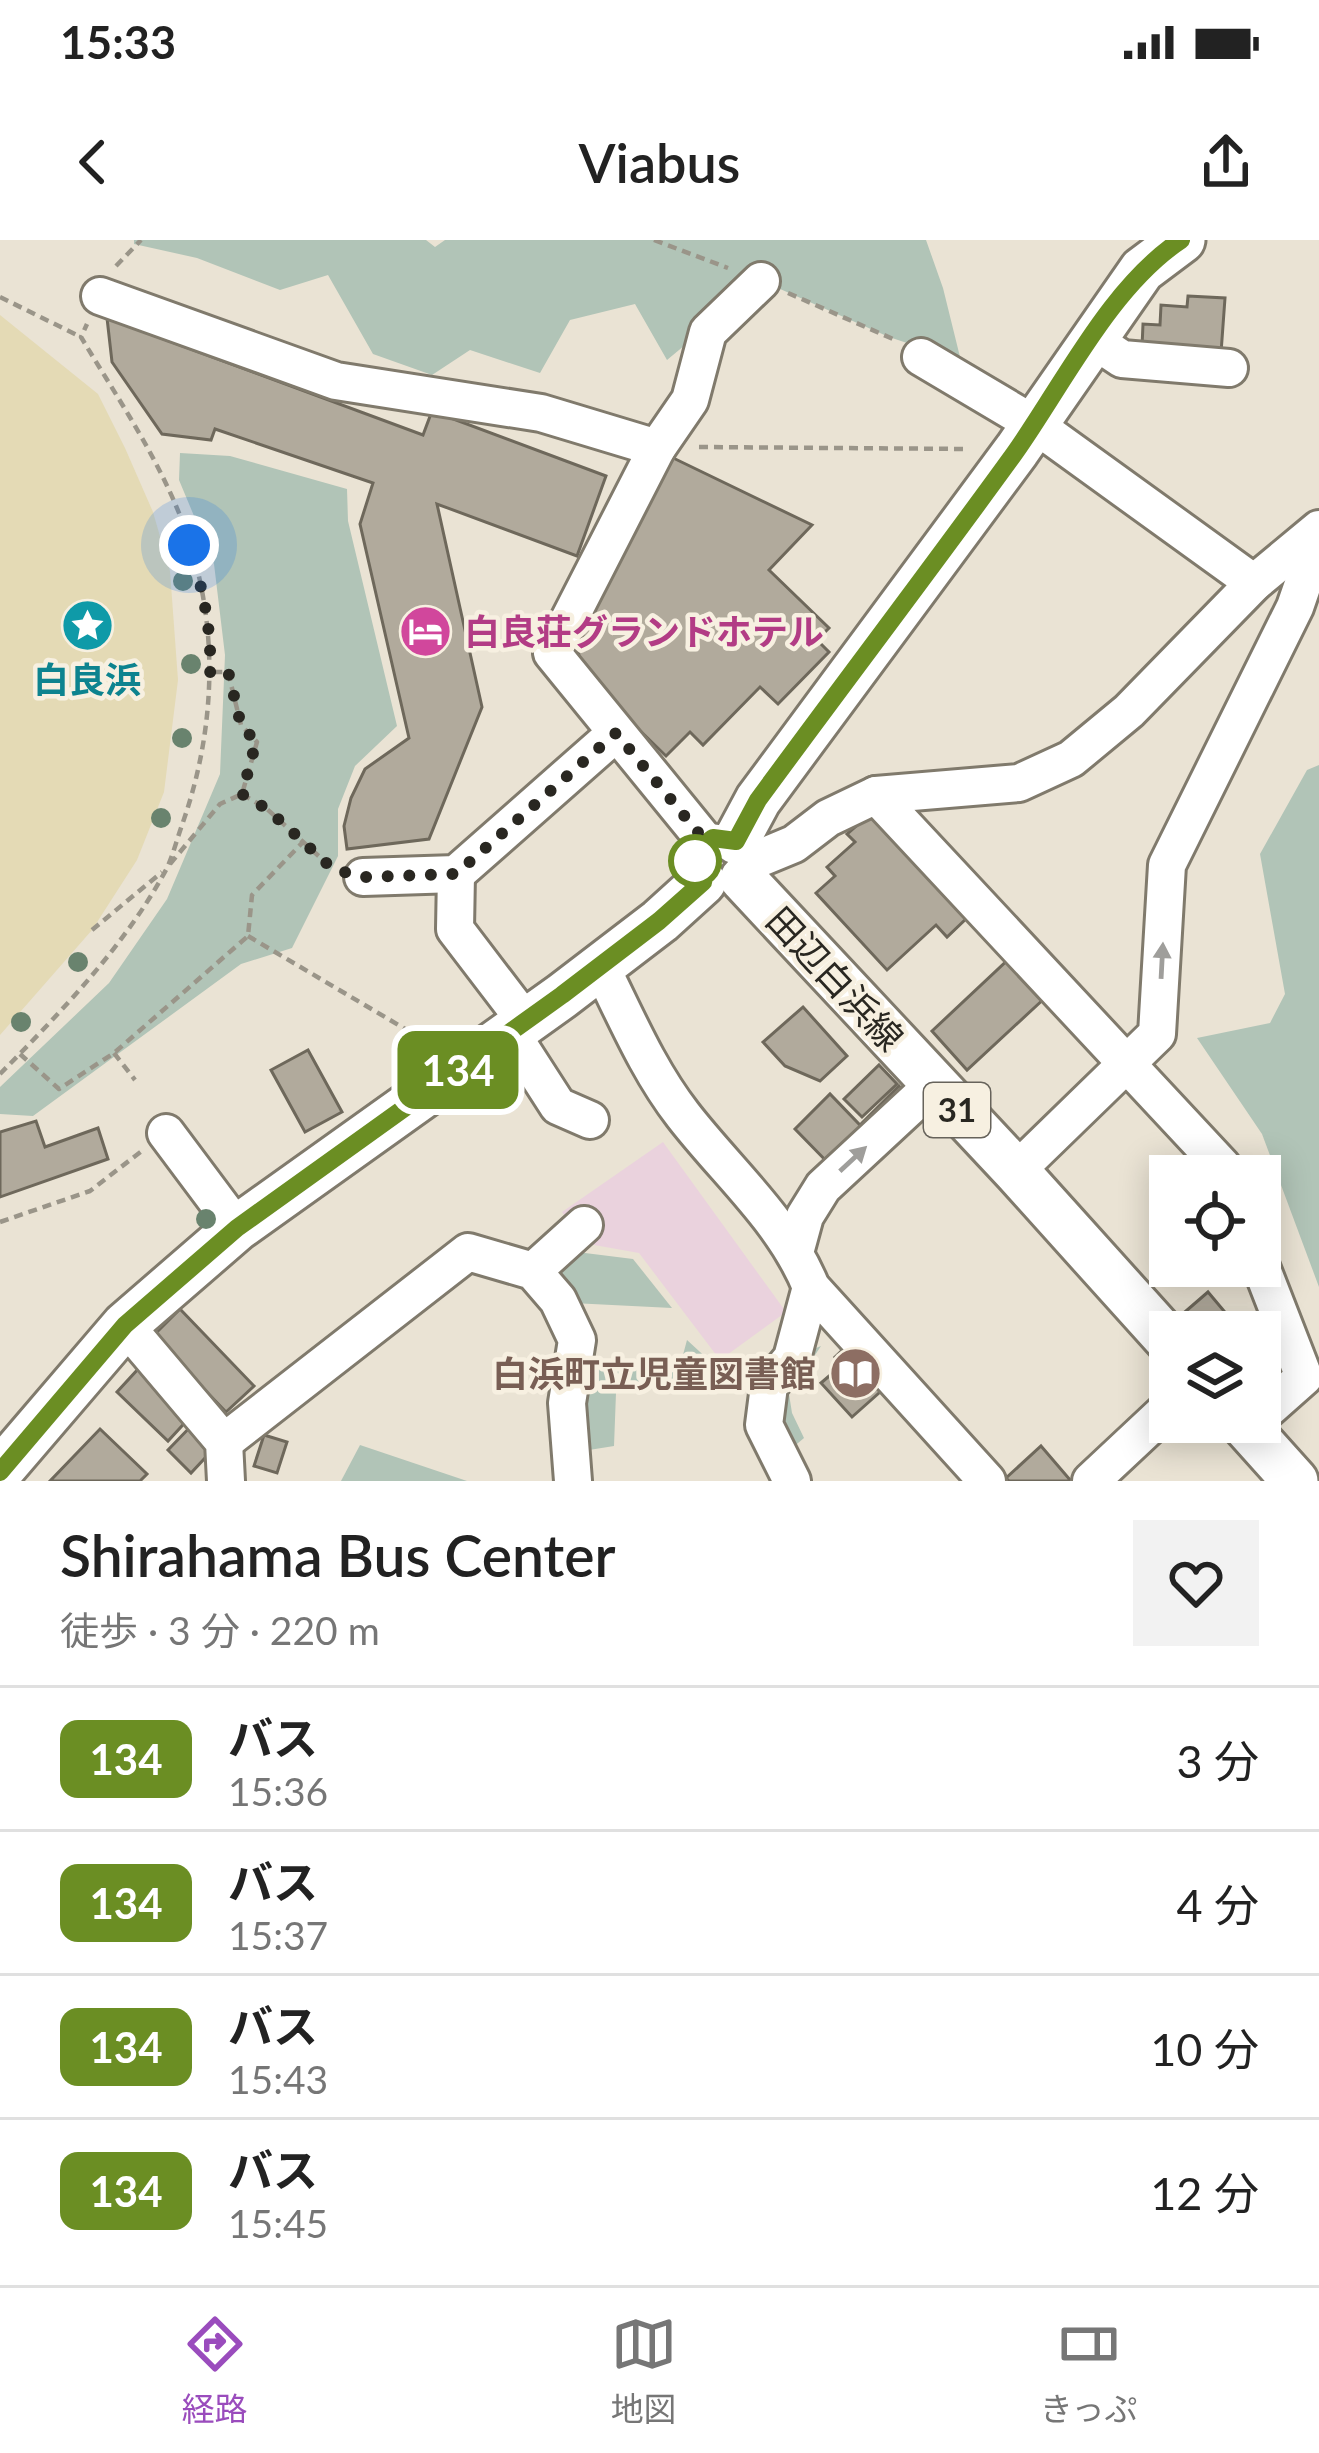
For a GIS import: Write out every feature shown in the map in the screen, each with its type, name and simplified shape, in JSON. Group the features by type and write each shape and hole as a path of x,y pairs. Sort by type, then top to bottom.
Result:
{"main road":[{"path":"0,1472 125,1325 237,1228 601,967 727,861 758,800 1026,437 1142,270 1181,240"},
{"name":"田辺白浜線","path":"727,861 1149,1319"},
{"path":"1266,1443 1295,1481"}],"street":[{"path":"761,281 708,332 690,400 657,448 552,653 727,861 794,844 828,818 876,796 1019,783 1071,759 1129,711 1254,583 1319,534"},
{"path":"100,296 336,381 542,413 657,448"},
{"path":"1092,339 1122,359 1229,368"},
{"path":"921,358 1026,437 1254,583"},
{"path":"1016,1171 1157,1034 1167,866 1307,610 1319,534"},
{"path":"363,877 456,874 616,733"},
{"path":"876,796 1212,1155"},
{"path":"456,874 455,929 519,1028 558,1106 590,1120"},
{"path":"601,967 652,1069 681,1113 796,1249 811,1288 987,1481"},
{"path":"796,1249 805,1216 823,1187 933,1085"},
{"path":"166,1133 237,1228"},
{"path":"532,1270 584,1225"},
{"path":"224,1442 468,1252 532,1270 558,1300 577,1340 567,1402 573,1481"},
{"path":"1270,1287 1312,1385 1281,1404"},
{"path":"792,1481 764,1425 769,1386 792,1358 811,1288"},
{"path":"125,1325 224,1442 226,1481"},
{"path":"1090,1481 1149,1426"}],"path":[{"path":"81,337 111,271 141,240"},
{"path":"0,297 81,337 179,512 200,577 211,644 206,741 167,867 92,930"},
{"path":"657,448 1026,437"},
{"path":"210,672 228,671 241,725 256,742 242,794"},
{"path":"242,794 267,809 333,869 363,877"},
{"path":"0,1075 119,939 167,867 220,804 242,794"},
{"path":"20,1054 59,1089 114,1053 248,936 252,895 303,842"},
{"path":"248,936 464,1066"},
{"path":"114,1053 135,1081"},
{"path":"0,1222 90,1191 166,1133"}],"shaded area":[{"path":"663,1142 786,1312 720,1360 639,1253 583,1243 562,1212"}],"green space":[{"path":"134,240 426,240 435,247 445,240 926,240 961,361 889,337 762,281 667,360 635,304 570,320 540,373 470,350 432,375 373,354 328,275 280,290 197,258 134,244"},
{"path":"180,453 230,456 347,489 348,521 397,726 355,766 338,809 338,856 292,948 241,964 33,1116 0,1114 0,1087 109,983 167,899 220,774 225,655 214,564 179,480"},
{"path":"1319,765 1319,1287 1281,1185 1281,1155 1270,1155 1262,1134 1197,1038 1270,1023 1285,994 1260,854 1307,770"},
{"path":"577,1252 633,1259 672,1308 572,1303 550,1272"},
{"path":"687,1340 724,1374 616,1393 614,1446 589,1450 578,1402 588,1361 651,1372 680,1366"},
{"path":"821,1346 789,1394 804,1438 785,1454 769,1386 792,1358"},
{"path":"360,1445 467,1481 341,1481"}],"sand":[{"name":"白良浜","path":"0,315 98,394 125,448 153,512 170,571 178,680 164,792 137,860 92,930 0,1035"}],"building":[{"path":"1188,296 1225,298 1221,353 1142,347 1143,324 1160,325 1161,305 1187,307"},
{"name":"白良荘グランドホテル","path":"107,318 423,435 432,411 606,476 577,556 437,504 482,707 429,839 347,849 344,826 365,769 409,738 360,524 373,483 215,429 211,440 162,434 112,362"},
{"path":"667,455 812,525 769,570 829,628 817,640 829,652 778,704 760,687 703,745 690,732 666,756 582,674 577,644"},
{"path":"872,812 968,917 947,937 936,925 887,970 816,893 835,876 827,867 855,842 847,834"},
{"path":"1011,957 1047,996 967,1070 932,1031"},
{"path":"803,1007 847,1056 820,1081 785,1066 763,1042"},
{"path":"308,1050 342,1112 305,1132 271,1070"},
{"path":"879,1065 897,1084 862,1117 844,1099"},
{"path":"899,1086 908,1096 833,1168 795,1129 830,1094 860,1125"},
{"path":"36,1121 45,1147 98,1128 108,1159 0,1197 0,1132"},
{"path":"1208,1292 1224,1311 1186,1311"},
{"path":"180,1309 254,1386 226,1412 153,1336"},
{"name":"白浜町立児童図書館","path":"850,1343 888,1385 852,1417 821,1383 842,1365 835,1357"},
{"path":"140,1367 191,1416 168,1441 117,1392"},
{"path":"195,1422 218,1444 191,1473 168,1450"},
{"path":"100,1429 147,1474 140,1481 50,1481"},
{"path":"264,1435 287,1442 277,1473 254,1466"},
{"path":"1041,1446 1071,1481 1006,1478"}],"bus line":[{"name":"134","path":"0,1472 125,1325 237,1228 511,1033 703,882 695,861 701,847 713,838 736,841 758,800 1017,450 1142,270 1181,240"}],"place":[{"name":"白良浜","path":"87,625"},
{"name":"白良荘グランドホテル","path":"425,632"},
{"name":"白浜町立児童図書館","path":"855,1374"}],"route":[{"path":"189,545 200,577 211,644 210,672 228,671 241,725 256,742 242,794 267,809 333,869 363,877 456,874 616,733 706,842 695,861"}]}
